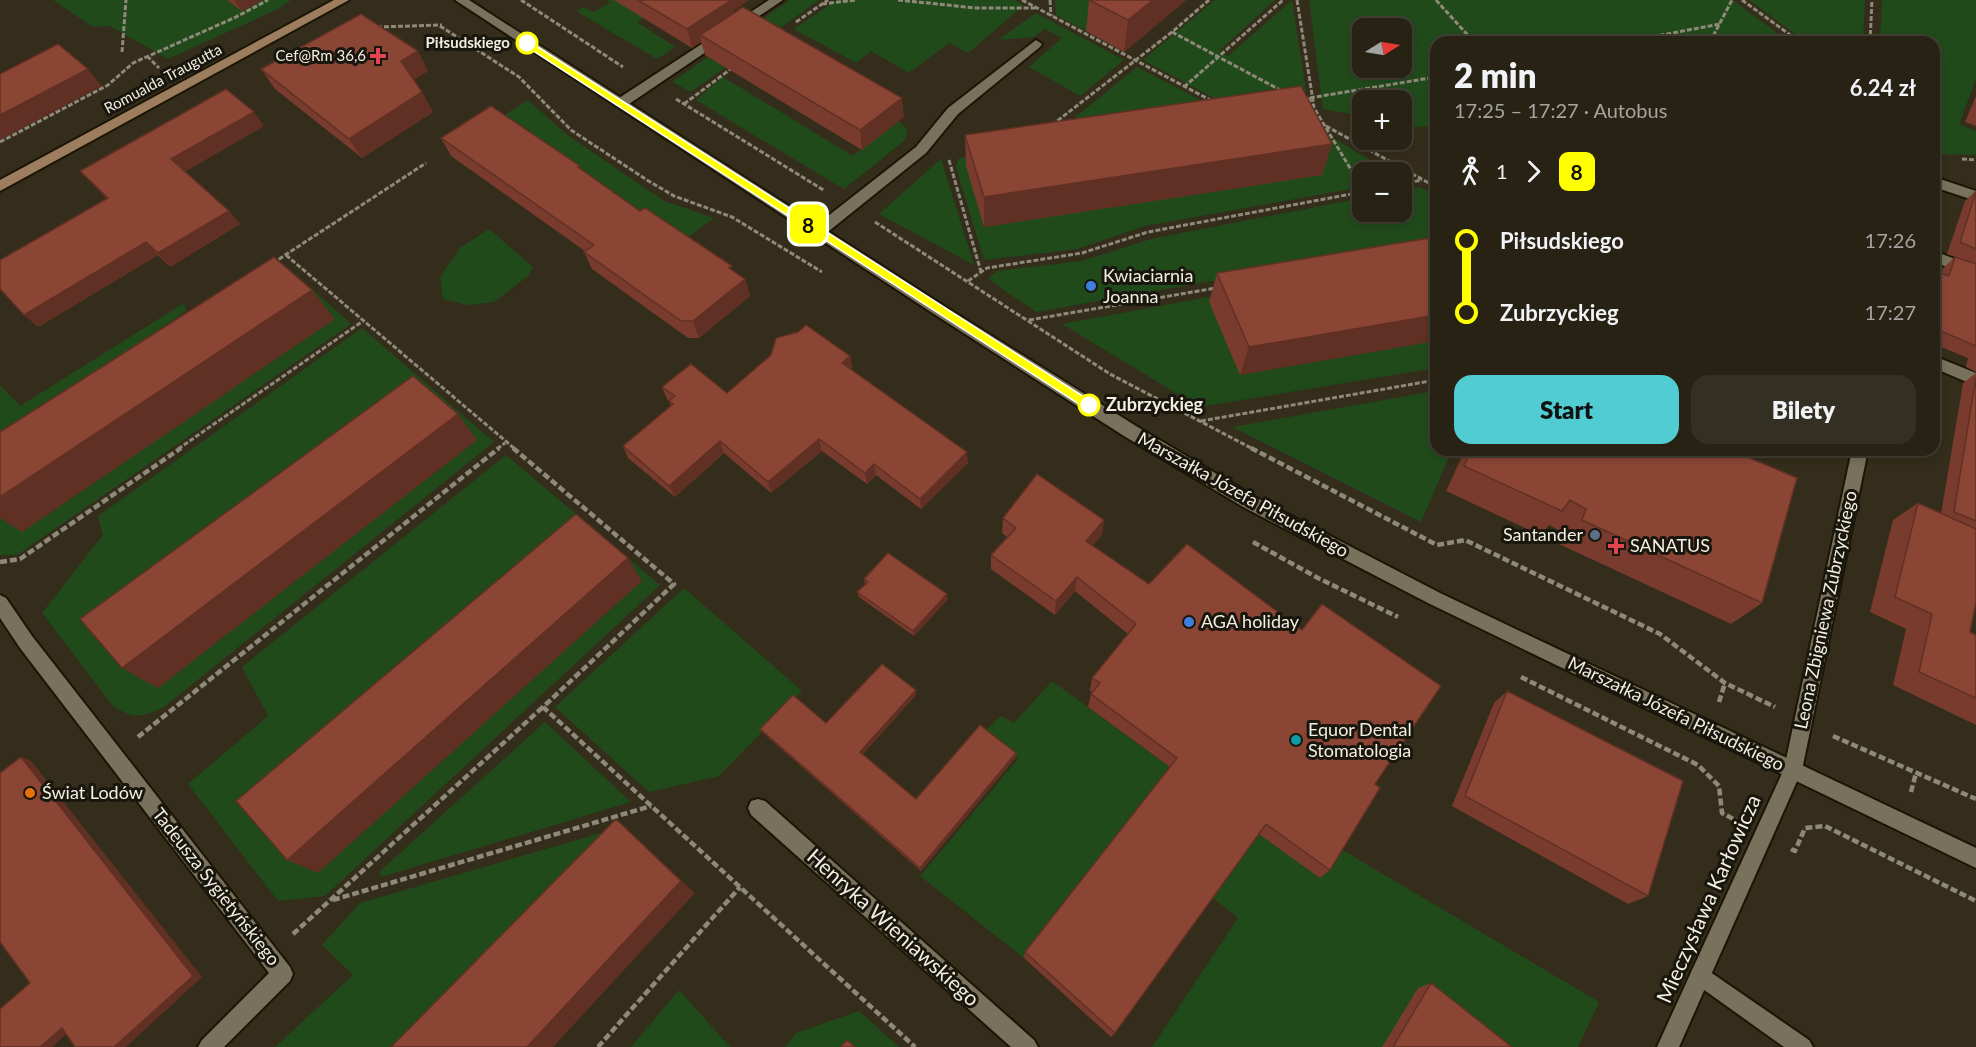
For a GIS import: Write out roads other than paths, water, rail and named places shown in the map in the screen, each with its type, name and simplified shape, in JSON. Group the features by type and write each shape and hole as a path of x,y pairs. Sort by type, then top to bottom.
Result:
{"main road":[{"name":"Romualda Traugutta","path":"0,186 343,0"}],"street":[{"name":"Marszałka Józefa Piłsudskiego","path":"460,0 1120,425 1260,509 1434,598 1976,858"},
{"path":"621,103 777,0"},
{"path":"819,231 921,150 953,111 1036,44"},
{"path":"1940,184 1976,196"},
{"path":"1940,258 1976,273"},
{"path":"1940,365 1976,380"},
{"name":"Leona Zbigniewa Zubrzyckiego","path":"1793,770 1859,456"},
{"name":"Tadeusza Sygietyńskiego","path":"0,603 26,642 283,974 209,1047"},
{"name":"Mieczysława Karłowicza","path":"1668,1047 1793,770"},
{"name":"Henryka Wieniawskiego","path":"758,808 1027,1047"},
{"path":"1700,975 1802,1047"}],"place":[{"name":"Piłsudskiego","path":"527,43"},
{"name":"Cef@Rm 36,6","path":"378,56"},
{"name":"Kwiaciarnia Joanna","path":"1091,286"},
{"name":"Zubrzyckieg","path":"1089,405"},
{"name":"Santander","path":"1595,535"},
{"name":"SANATUS","path":"1616,546"},
{"name":"AGA holiday","path":"1189,622"},
{"name":"Equor Dental Stomatologia","path":"1296,740"},
{"name":"Świat Lodów","path":"30,793"}]}
